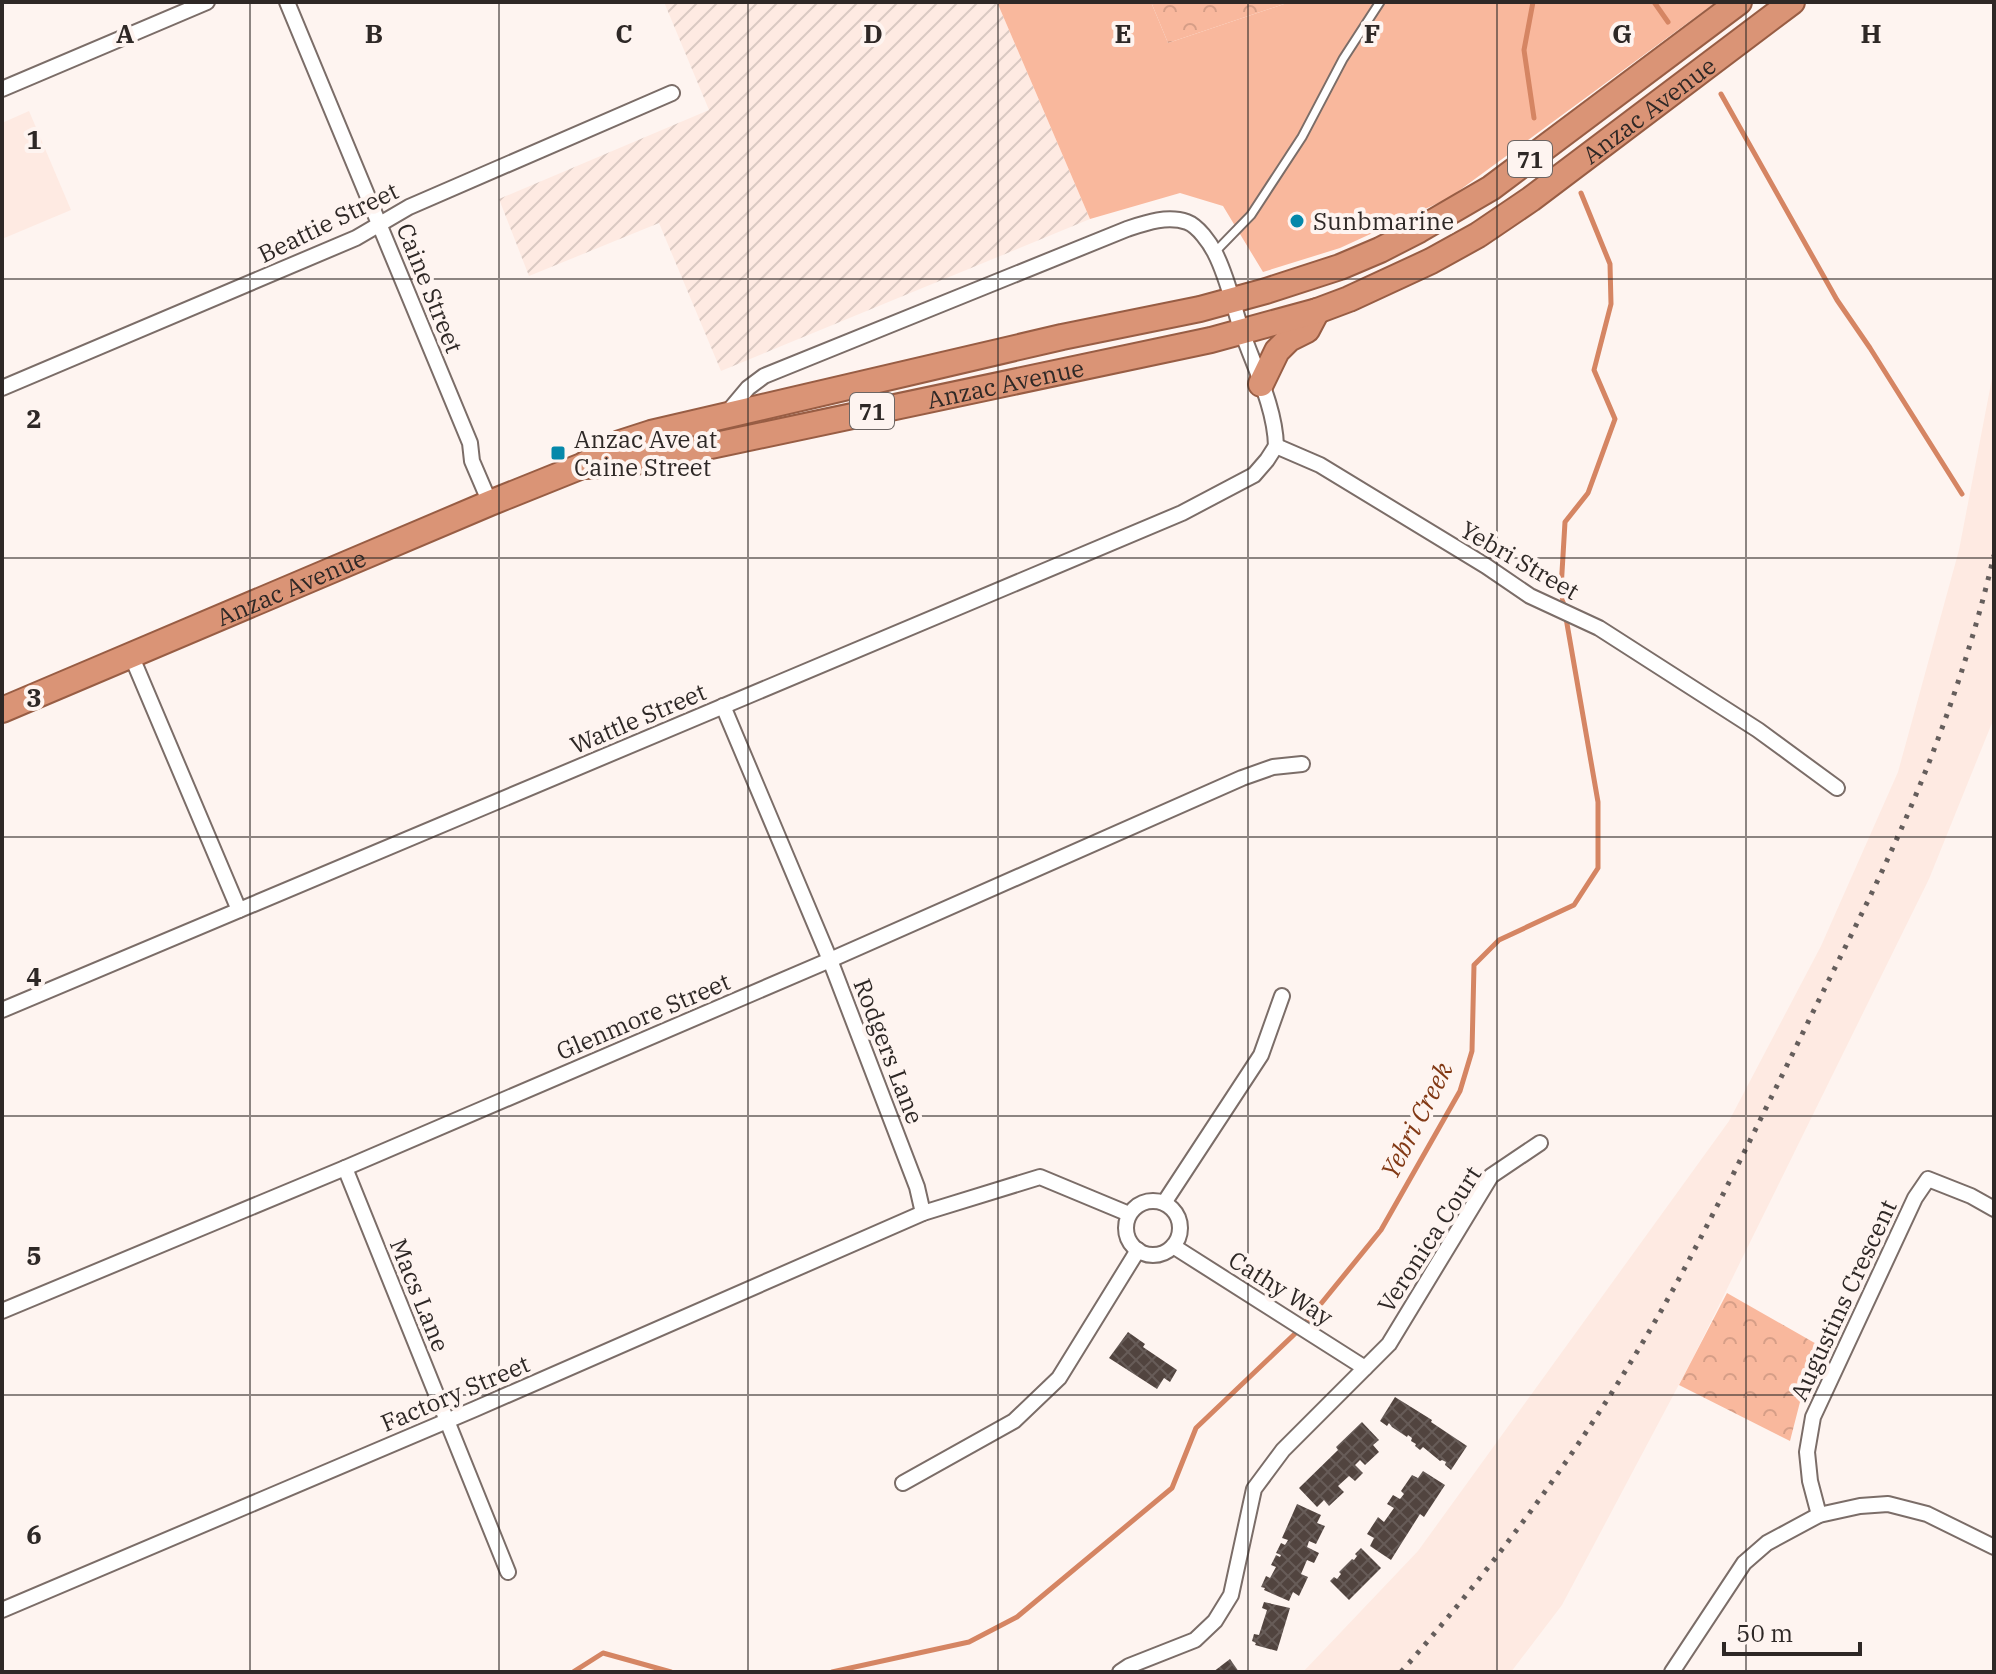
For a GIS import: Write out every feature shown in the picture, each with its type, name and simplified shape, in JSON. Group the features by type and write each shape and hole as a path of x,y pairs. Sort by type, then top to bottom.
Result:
{"highway":[{"name":"Anzac Avenue","path":"2,710 582,466 620,443 651,433 1062,337 1232,301 1340,267 1454,211 1515,171 1739,2"},
{"name":"Anzac Avenue","path":"582,466 626,464 1211,340 1317,311 1394,280 1478,235 1531,199 1792,2"},
{"path":"1261,384 1277,351 1289,339 1307,330 1317,311"}],"street":[{"path":"2,89 207,2"},
{"name":"Caine Street","path":"287,2 470,443 472,461 490,503"},
{"name":"Beattie Street","path":"2,388 356,238 409,207 672,93"},
{"path":"725,416 748,388 764,376 1149,222 1171,220 1189,222 1215,252 1276,430 1276,446"},
{"path":"891,325 897,339"},
{"name":"Wattle Street","path":"2,1010 1182,513 1254,475 1276,446"},
{"name":"Yebri Street","path":"1276,446 1320,465 1530,596 1599,628 1758,730 1837,788"},
{"path":"131,655 239,910"},
{"name":"Rodgers Lane","path":"723,706 830,960 917,1187 923,1213"},
{"name":"Glenmore Street","path":"2,1311 830,960 1242,778 1273,767 1302,764"},
{"path":"1164,1203 1261,1055 1282,996"},
{"name":"Veronica Court","path":"1120,1672 1195,1640 1215,1621 1231,1595 1254,1489 1283,1450 1389,1344 1491,1176 1540,1143"},
{"name":"Macs Lane","path":"345,1168 508,1572"},
{"path":"923,1213 1040,1177 1129,1214"},
{"name":"Augustins Crescent","path":"1819,1515 1810,1481 1807,1452 1813,1417 1915,1198 1928,1179 1994,1209"},
{"path":"1141,1203 1164,1203 1179,1223 1180,1231 1173,1246 1152,1255 1138,1250 1128,1238 1129,1214 1141,1203"},
{"name":"Factory Street","path":"2,1610 923,1213"},
{"name":"Cathy Way","path":"1173,1246 1365,1368"},
{"path":"903,1483 1014,1421 1059,1378 1138,1250"},
{"path":"1672,1672 1744,1563 1767,1543 1819,1515 1860,1506 1888,1504 1927,1514 1994,1547"}],"lane":[{"path":"1215,252 1251,215 1302,137 1343,59 1380,2"}],"shaded area":[{"path":"664,2 997,2 1090,219 721,371 659,223 529,276 499,199 709,110"},
{"path":"29,111 71,210 2,239 2,123"},
{"path":"1994,368 1994,718 1929,879 1693,1358 1562,1605 1511,1672 1303,1672 1418,1551 1729,1121 1821,946 1898,772 1959,550"}],"green space":[{"path":"997,2 1151,2 1168,43 1290,2 1716,2 1449,198 1340,248 1263,272 1223,206 1180,193 1090,219"},
{"path":"1151,2 1290,2 1168,43"},
{"path":"1727,1293 1827,1350 1800,1402 1790,1441 1679,1385"}],"building":[{"path":"1128,1332 1145,1344 1143,1347 1177,1370 1170,1382 1164,1378 1157,1389 1109,1358"},
{"path":"1395,1397 1467,1446 1451,1470 1445,1465 1446,1462 1440,1461 1423,1447 1420,1450 1415,1446 1408,1435 1380,1421"},
{"path":"1362,1422 1379,1440 1373,1445 1379,1452 1365,1465 1360,1460 1355,1465 1363,1473 1355,1481 1349,1476 1338,1486 1344,1492 1329,1506 1324,1500 1317,1507 1299,1488"},
{"path":"1423,1471 1445,1485 1424,1517 1420,1514 1391,1560 1370,1546 1374,1538 1367,1534 1378,1517 1384,1522 1394,1508 1387,1504 1393,1495 1400,1499 1404,1494 1401,1491 1412,1475 1418,1478"},
{"path":"1297,1504 1321,1515 1317,1523 1325,1526 1316,1544 1309,1541 1307,1547 1319,1553 1314,1563 1307,1560 1301,1574 1308,1577 1299,1596 1293,1592 1289,1601 1261,1587 1266,1576 1270,1578 1276,1567 1271,1565 1276,1555 1281,1555 1276,1553 1281,1543 1285,1545 1288,1540 1282,1538"},
{"path":"1361,1548 1381,1568 1349,1600 1330,1581 1334,1577 1337,1579 1341,1574 1339,1572 1354,1560"},
{"path":"1264,1602 1290,1608 1277,1651 1255,1645 1252,1641 1254,1634 1259,1635 1267,1610 1262,1608"},
{"path":"1230,1659 1239,1672 1213,1672"}],"waterway":[{"name":"Yebri Creek","path":"1533,2 1524,50 1534,118"},
{"path":"1654,2 1668,22"},
{"path":"1721,94 1837,300 1962,494"},
{"name":"Yebri Creek","path":"1564,608 1561,589 1565,522 1588,493 1615,419 1594,370 1611,304 1610,264 1581,193"},
{"name":"Yebri Creek","path":"832,1672 969,1642 1017,1617 1172,1488 1196,1428 1302,1327 1381,1230 1460,1091 1472,1051 1474,965 1499,940 1574,905 1598,868 1598,802 1566,618"},
{"name":"Yebri Creek","path":"573,1672 603,1653 671,1672"}],"railway":[{"path":"1401,1672 1479,1579 1552,1481 1620,1380 1681,1275 1854,929 1909,810 1963,666 1994,555"}],"place":[{"name":"Sunbmarine","path":"1297,221"},
{"name":"Anzac Ave at Caine Street","path":"558,453"}]}
